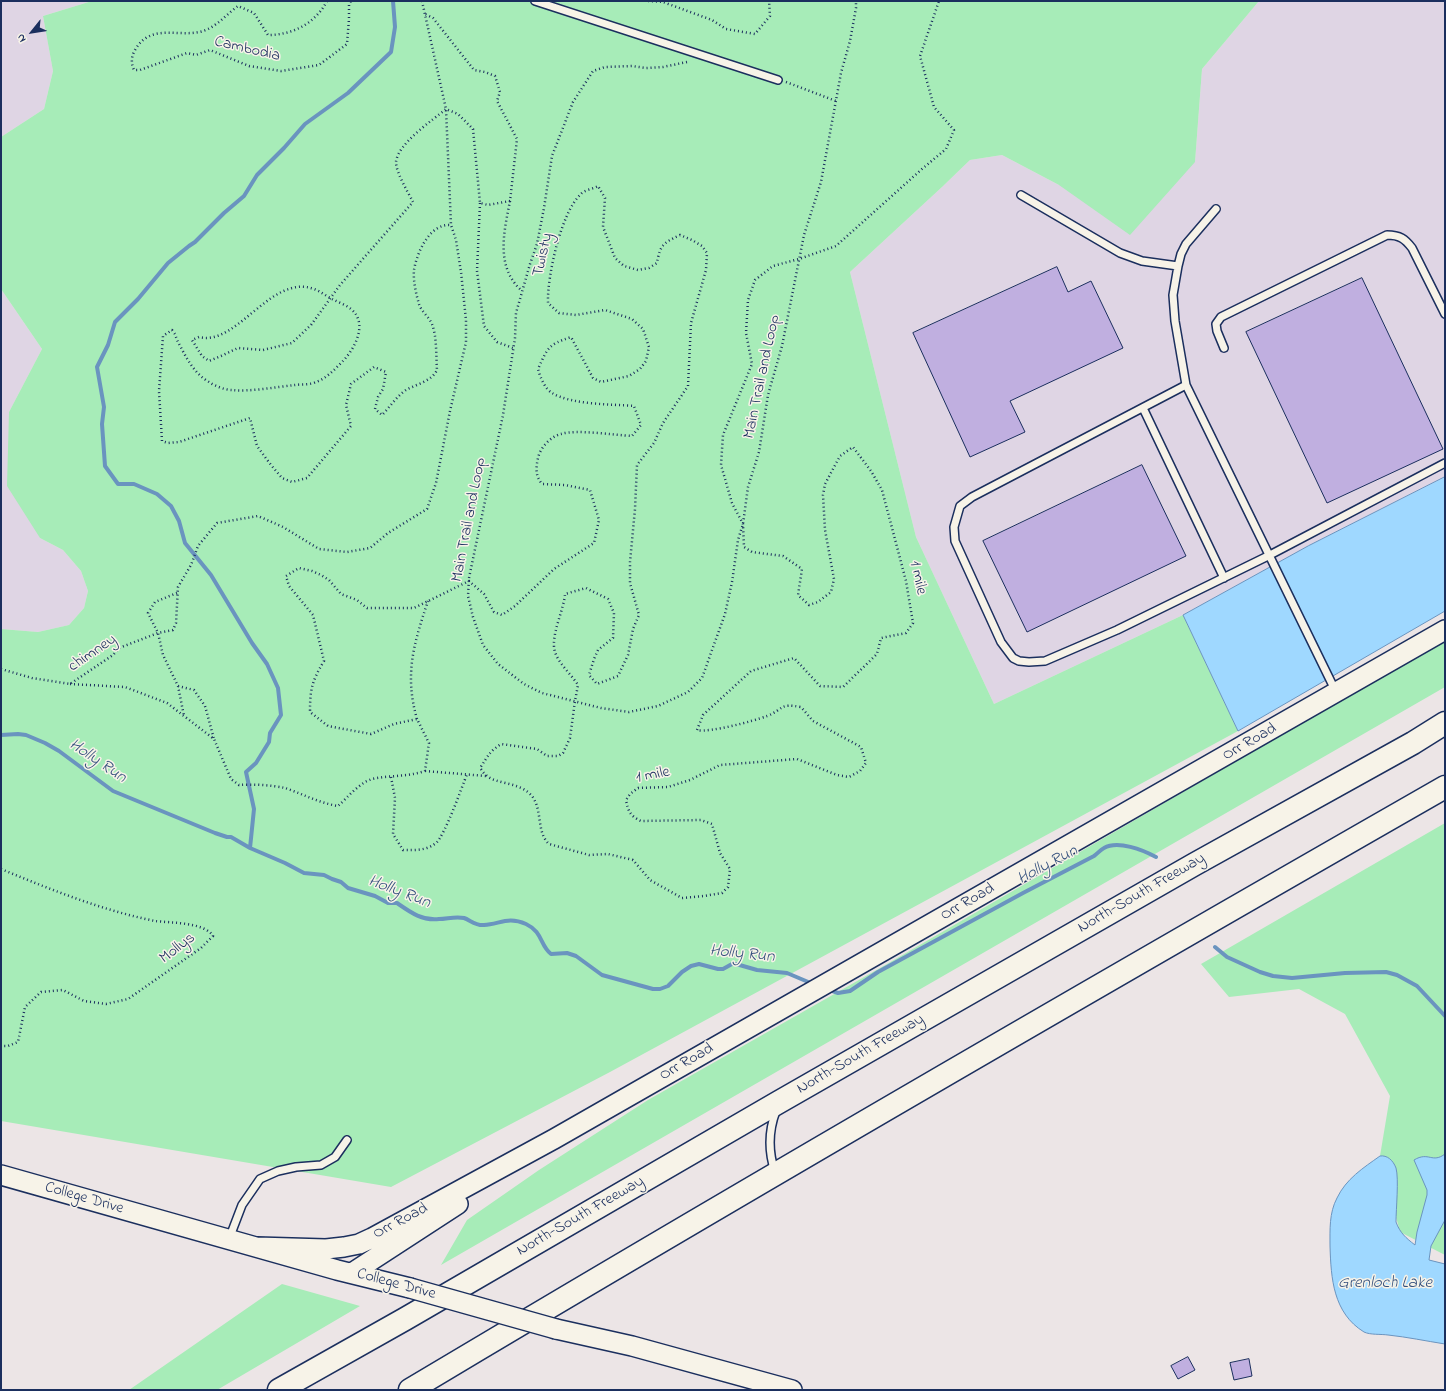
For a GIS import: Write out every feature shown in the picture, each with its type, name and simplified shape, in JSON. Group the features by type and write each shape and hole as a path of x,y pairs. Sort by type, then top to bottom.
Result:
{"highway":[{"name":"North-South Freeway","path":"279,1390 1195,864 1445,724"},
{"path":"410,1390 572,1293 776,1174 1252,897 1445,787"}],"street":[{"name":"Orr Road","path":"257,1247 326,1249 359,1244 372,1238 554,1139 1445,630"},
{"name":"Orr Road","path":"352,1273 472,1195 554,1139"},
{"name":"College Drive","path":"1,1175 556,1329 632,1346 736,1383 792,1390"}],"lane":[{"path":"535,1 778,80"},
{"path":"1021,195 1120,253 1142,261 1178,266"},
{"path":"1216,209 1186,244 1181,254 1178,266 1173,296 1174,315 1186,385 1336,693"},
{"path":"1224,348 1217,331 1216,324 1221,317 1388,235 1398,235 1405,239 1412,248 1445,314"},
{"path":"1186,385 972,497 960,506 954,526 955,540 1001,642 1013,658 1019,661 1029,662 1045,661 1117,630 1268,556 1445,463"},
{"path":"1143,408 1224,578"},
{"path":"776,1174 769,1148 770,1132 779,1102"},
{"path":"229,1239 242,1205 260,1179 278,1171 296,1167 321,1166 335,1157 347,1140"}],"path":[{"name":"Cambodia","path":"327,1 323,9 311,21 297,30 282,35 268,35 254,13 238,6 208,29 190,33 154,33 138,45 132,55 131,65 134,70 140,70 187,53 196,54 210,50 249,66 282,71 319,65 347,44 350,19 349,4 351,1"},
{"path":"184,716 178,686 163,655 158,633 148,613 155,602 177,593 178,587 191,565 198,546 217,523 258,516 283,527 319,549 346,552 370,548 388,533 427,509 436,483 466,342 466,320 456,240 451,225 446,109 422,1"},
{"path":"648,1 663,2 712,20 726,29 755,34 770,16 769,1"},
{"name":"Main Trail and Loop","path":"688,62 663,67 605,67 593,71 572,102 552,156 537,244 516,313 504,415 482,512 469,581 468,596 473,617 483,645 498,664 524,684 542,693 575,702 629,712 658,706 688,692 702,678 725,614 732,582 738,540 743,524 748,487 759,452 768,395 782,346 804,235 821,182 841,73 850,41 856,1"},
{"path":"743,524 732,503 721,465 723,435 752,364 746,333 748,300 755,280 772,266 799,259 836,246 946,149 954,130 934,107 920,56 938,1"},
{"path":"425,14 433,18 474,70 495,76 500,92 497,100 517,139 503,247 508,273 522,291"},
{"path":"778,80 836,101"},
{"path":"446,109 458,114 473,129 480,203 477,271 484,326 497,342 513,348"},
{"path":"446,109 404,144 396,162 400,179 413,202 344,279 331,298 311,325 292,343 264,350 238,348 209,361 202,356 192,340 199,336 204,338 221,335 246,318 272,297 287,290 302,286 314,289 331,298 352,310 358,321 358,338 348,356 328,376 315,383 250,390 231,390 209,382 195,371 177,340 176,334 172,330 163,336 159,391 162,441 168,443 179,442 250,418 257,446 270,465 282,478 292,482 307,478 351,426 346,405 351,384 374,367 386,372 383,389 378,397 375,409 382,415 393,402 406,391 434,376 437,370 432,324 419,305 414,271 419,253 430,235 436,228 444,225 451,225"},
{"name":"Twisty","path":"469,581 484,594 494,612 502,615 515,606 554,570 594,543 599,520 590,490 565,485 542,484 538,478 536,470 539,454 547,443 560,434 577,432 632,436 641,425 634,406 575,401 551,392 540,377 538,369 546,351 555,342 571,337 593,378 601,382 629,376 640,369 646,361 649,347 643,329 632,319 605,310 576,315 559,313 548,303 548,292 553,258 570,209 581,193 598,186 606,198 603,227 615,258 624,266 638,270 649,268 657,263 659,250 667,241 680,235 702,246 707,253 706,270 691,323 688,386 663,423 654,443 637,465 630,562 630,583 639,615 633,629 628,655 618,676 597,684 589,675 598,650 613,638 614,613 608,599 586,588 565,594 555,633 555,651 563,666 578,685 575,702"},
{"path":"480,203 488,205 510,201"},
{"name":"1 mile","path":"486,776 514,784 529,793 537,808 541,833 549,844 589,855 608,854 633,860 650,880 682,898 704,896 722,892 728,887 730,881 730,869 720,853 712,824 701,820 641,821 633,818 629,812 626,800 630,794 638,788 668,787 690,780 720,765 797,759 837,775 849,777 860,771 866,763 861,747 813,721 801,707 788,704 779,708 768,716 702,732 697,730 703,716 751,671 794,658 820,686 843,687 877,654 881,638 906,633 913,623 906,581 882,490 871,470 853,447 840,456 825,484 823,495 825,530 834,578 832,592 818,602 809,605 798,596 802,569 784,556 752,552 744,547 743,524"},
{"path":"417,719 394,724 371,734 328,726 310,712 310,693 316,675 324,661 313,615 289,586 286,576 299,568 312,571 330,580 341,594 357,600 367,608 414,608 469,581"},
{"name":"chimney","path":"1,669 38,679 70,684 113,655 119,648 158,633 173,630 176,623 177,593"},
{"path":"425,771 429,743 417,719 411,695 411,668 415,641 428,601"},
{"path":"70,684 125,687 167,703 214,739"},
{"path":"178,686 194,690 205,706 214,739 231,779 239,785 284,788 324,804 338,806 361,785 371,780 415,774 425,771 486,776"},
{"path":"486,776 480,768 488,754 501,744 537,749 547,756 558,756 562,753 570,738 575,702"},
{"path":"391,777 395,798 393,834 403,850 421,850 436,843 460,793 467,774"},
{"name":"Mollys","path":"1,869 68,897 99,907 156,921 195,925 211,932 213,936 201,948 128,999 106,1004 84,1001 62,990 41,992 25,1007 18,1042 8,1046 1,1046"}],"shaded area":[{"path":"1,1 92,1 43,16 53,71 44,109 1,137"},
{"path":"1259,1 1445,1 1445,477 1308,546 1183,615 994,704 916,537 850,272 970,160 1002,155 1059,185 1195,162 1202,69"},
{"path":"1,289 42,349 9,412 40,538 63,550 81,571 88,591 84,608 69,625 38,632 1,629"}],"green space":[{"path":"92,1 1259,1 1202,69 1195,162 1130,235 1059,185 1002,155 970,160 850,272 916,537 994,704 1183,615 1238,731 610,1072 391,1187 1,1121 1,629 38,632 69,625 84,608 88,591 81,571 63,550 40,538 7,486 9,412 42,349 1,289 1,137 44,109 53,71 43,16"},
{"path":"1445,640 1445,687 441,1265 467,1220 539,1170 648,1100 887,964"},
{"path":"1445,823 1445,1255 1400,1232 1380,1156 1390,1096 1345,1014 1299,989 1229,997 1201,964"},
{"path":"282,1284 360,1306 217,1390 129,1390"}],"water":[{"path":"1445,477 1445,611 1238,731 1183,615 1308,546"},
{"name":"Grenloch Lake","path":"1445,1154 1445,1220 1431,1246 1429,1260 1445,1264 1445,1344 1366,1333 1354,1324 1346,1315 1340,1305 1333,1282 1330,1258 1330,1228 1334,1204 1345,1185 1361,1170 1380,1156 1387,1157 1393,1163 1397,1173 1396,1222 1399,1229 1415,1245 1427,1190 1414,1160 1423,1157 1437,1158"}],"building":[{"path":"1057,267 1068,292 1091,281 1123,348 1010,401 1025,432 970,457 913,333"},
{"path":"1362,278 1443,449 1327,503 1246,332"},
{"path":"1142,465 1186,556 1027,632 983,541"},
{"path":"1188,1357 1195,1370 1178,1379 1171,1366"},
{"path":"1249,1359 1252,1376 1234,1380 1230,1363"}],"waterway":[{"path":"250,848 254,809 246,772 256,763 269,742 270,733 281,715 278,688 267,664 252,643 211,575 185,543 179,521 171,506 157,494 134,484 118,484 105,466 102,424 104,407 97,367 108,345 115,322 138,299 168,263 195,242 224,213 244,196 257,175 305,124 348,93 391,52 395,27 393,1"},
{"name":"Holly Run","path":"1,735 26,735 45,743 59,751 113,791 215,833 231,837 250,848 304,873 324,875 341,882 348,888 375,896 388,903 397,903 412,913 427,919 461,917 481,925 504,921 514,921 526,924 536,931 547,951 551,954 567,953 576,956 602,975 653,989 660,989 668,986 682,972 691,966 699,964 723,969 732,964 736,964 757,970 787,973 813,984"},
{"name":"Holly Run","path":"827,989 838,993 850,991 878,972 1094,856 1104,848 1123,845 1138,849 1156,857"},
{"name":"Holly Run","path":"1215,947 1227,957 1260,972 1273,976 1292,978 1345,973 1386,972 1397,975 1417,986 1445,1016"}]}
